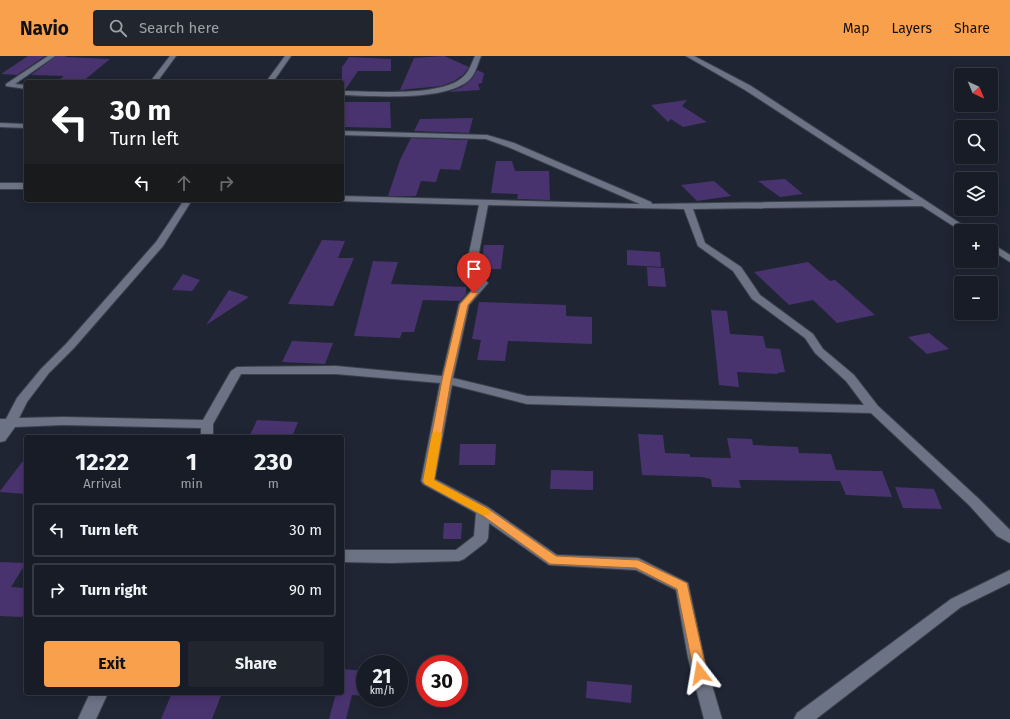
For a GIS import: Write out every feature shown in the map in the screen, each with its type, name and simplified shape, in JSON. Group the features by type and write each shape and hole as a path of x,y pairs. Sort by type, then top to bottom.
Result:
{"street":[{"path":"24,87 8,85 52,56"},
{"path":"155,80 173,56"},
{"path":"270,80 288,56"},
{"path":"344,93 428,92 452,88 469,77 478,56"},
{"path":"689,56 748,88 956,224"},
{"path":"0,125 24,126"},
{"path":"344,133 423,134 487,137 511,145 655,207"},
{"path":"0,186 24,186"},
{"path":"344,199 655,207 924,203"},
{"path":"0,438 5,424 21,401 45,371 70,346 160,244 187,202"},
{"path":"484,203 471,268 483,283 464,304 447,380 428,481 483,510 554,561 638,564 682,587 696,658 713,719"},
{"path":"688,207 701,244 737,269 756,297 809,336 819,351 850,378 874,409 974,502 1002,532 1010,538"},
{"path":"998,251 1010,259"},
{"path":"5,424 63,421 207,431 237,371 336,370 447,380 526,400 874,409"},
{"path":"344,556 391,557 459,554 480,538 483,510"},
{"path":"803,719 956,603 1010,576"},
{"path":"87,719 98,695"}],"building":[{"path":"28,56 45,56 17,75 1,74"},
{"path":"56,56 110,59 84,80 59,80 64,76 31,75"},
{"path":"444,56 469,67 464,74 454,81 441,86 400,90 414,58"},
{"path":"349,57 391,59 391,71 358,71 345,90 344,80 342,80 342,67"},
{"path":"477,70 484,73 482,83 478,84 480,90 449,92 462,87 472,79"},
{"path":"687,100 682,106 707,122 683,127 671,119 668,122 651,105"},
{"path":"344,102 390,102 391,128 344,127"},
{"path":"473,118 469,133 414,131 420,119"},
{"path":"411,138 468,140 460,170 440,169 436,182 421,181 416,196 388,196 400,160"},
{"path":"496,161 512,161 515,171 549,171 550,200 517,199 518,194 491,193"},
{"path":"785,179 803,194 780,197 758,181"},
{"path":"714,181 731,196 697,201 681,185"},
{"path":"322,240 345,241 338,258 354,258 333,306 288,304"},
{"path":"484,245 504,245 501,269 481,269"},
{"path":"627,250 660,252 661,267 627,265"},
{"path":"373,261 398,262 391,284 466,287 466,294 460,301 423,300 414,332 402,332 400,338 354,336"},
{"path":"808,262 830,281 835,280 875,315 837,323 813,300 789,305 754,272"},
{"path":"647,267 664,268 666,287 648,286"},
{"path":"183,274 200,280 192,291 172,290"},
{"path":"229,290 249,297 206,325"},
{"path":"479,302 566,305 566,316 592,317 592,344 508,341 505,361 477,360 481,340 472,339"},
{"path":"711,310 727,311 730,334 763,336 766,348 780,349 785,372 777,373 778,374 737,372 739,387 719,385"},
{"path":"929,333 949,349 927,354 908,337"},
{"path":"292,341 333,343 325,364 282,362"},
{"path":"257,420 298,422 293,435 250,435"},
{"path":"638,434 663,435 665,453 690,454 690,457 731,458 727,438 752,439 753,445 798,447 799,453 831,454 836,470 882,471 892,497 846,495 840,481 739,480 741,488 712,487 711,479 702,477 642,475"},
{"path":"460,444 496,444 495,465 459,465"},
{"path":"24,460 24,494 0,491"},
{"path":"551,470 593,471 593,490 550,489"},
{"path":"895,487 934,489 942,509 903,508"},
{"path":"444,523 462,523 461,539 443,539"},
{"path":"0,562 24,563 24,566 11,587 24,588 24,614 22,617 0,616"},
{"path":"344,669 356,670 356,695 352,695 346,719 329,719 335,695 344,695"},
{"path":"587,681 632,685 631,703 586,698"},
{"path":"171,695 221,695 212,719 161,719"}],"slow traffic":[{"path":"437,434 428,481 486,512"}],"route":[{"path":"474,293 464,304 447,380 428,481 483,510 554,561 638,564 682,587 700,673"}]}
